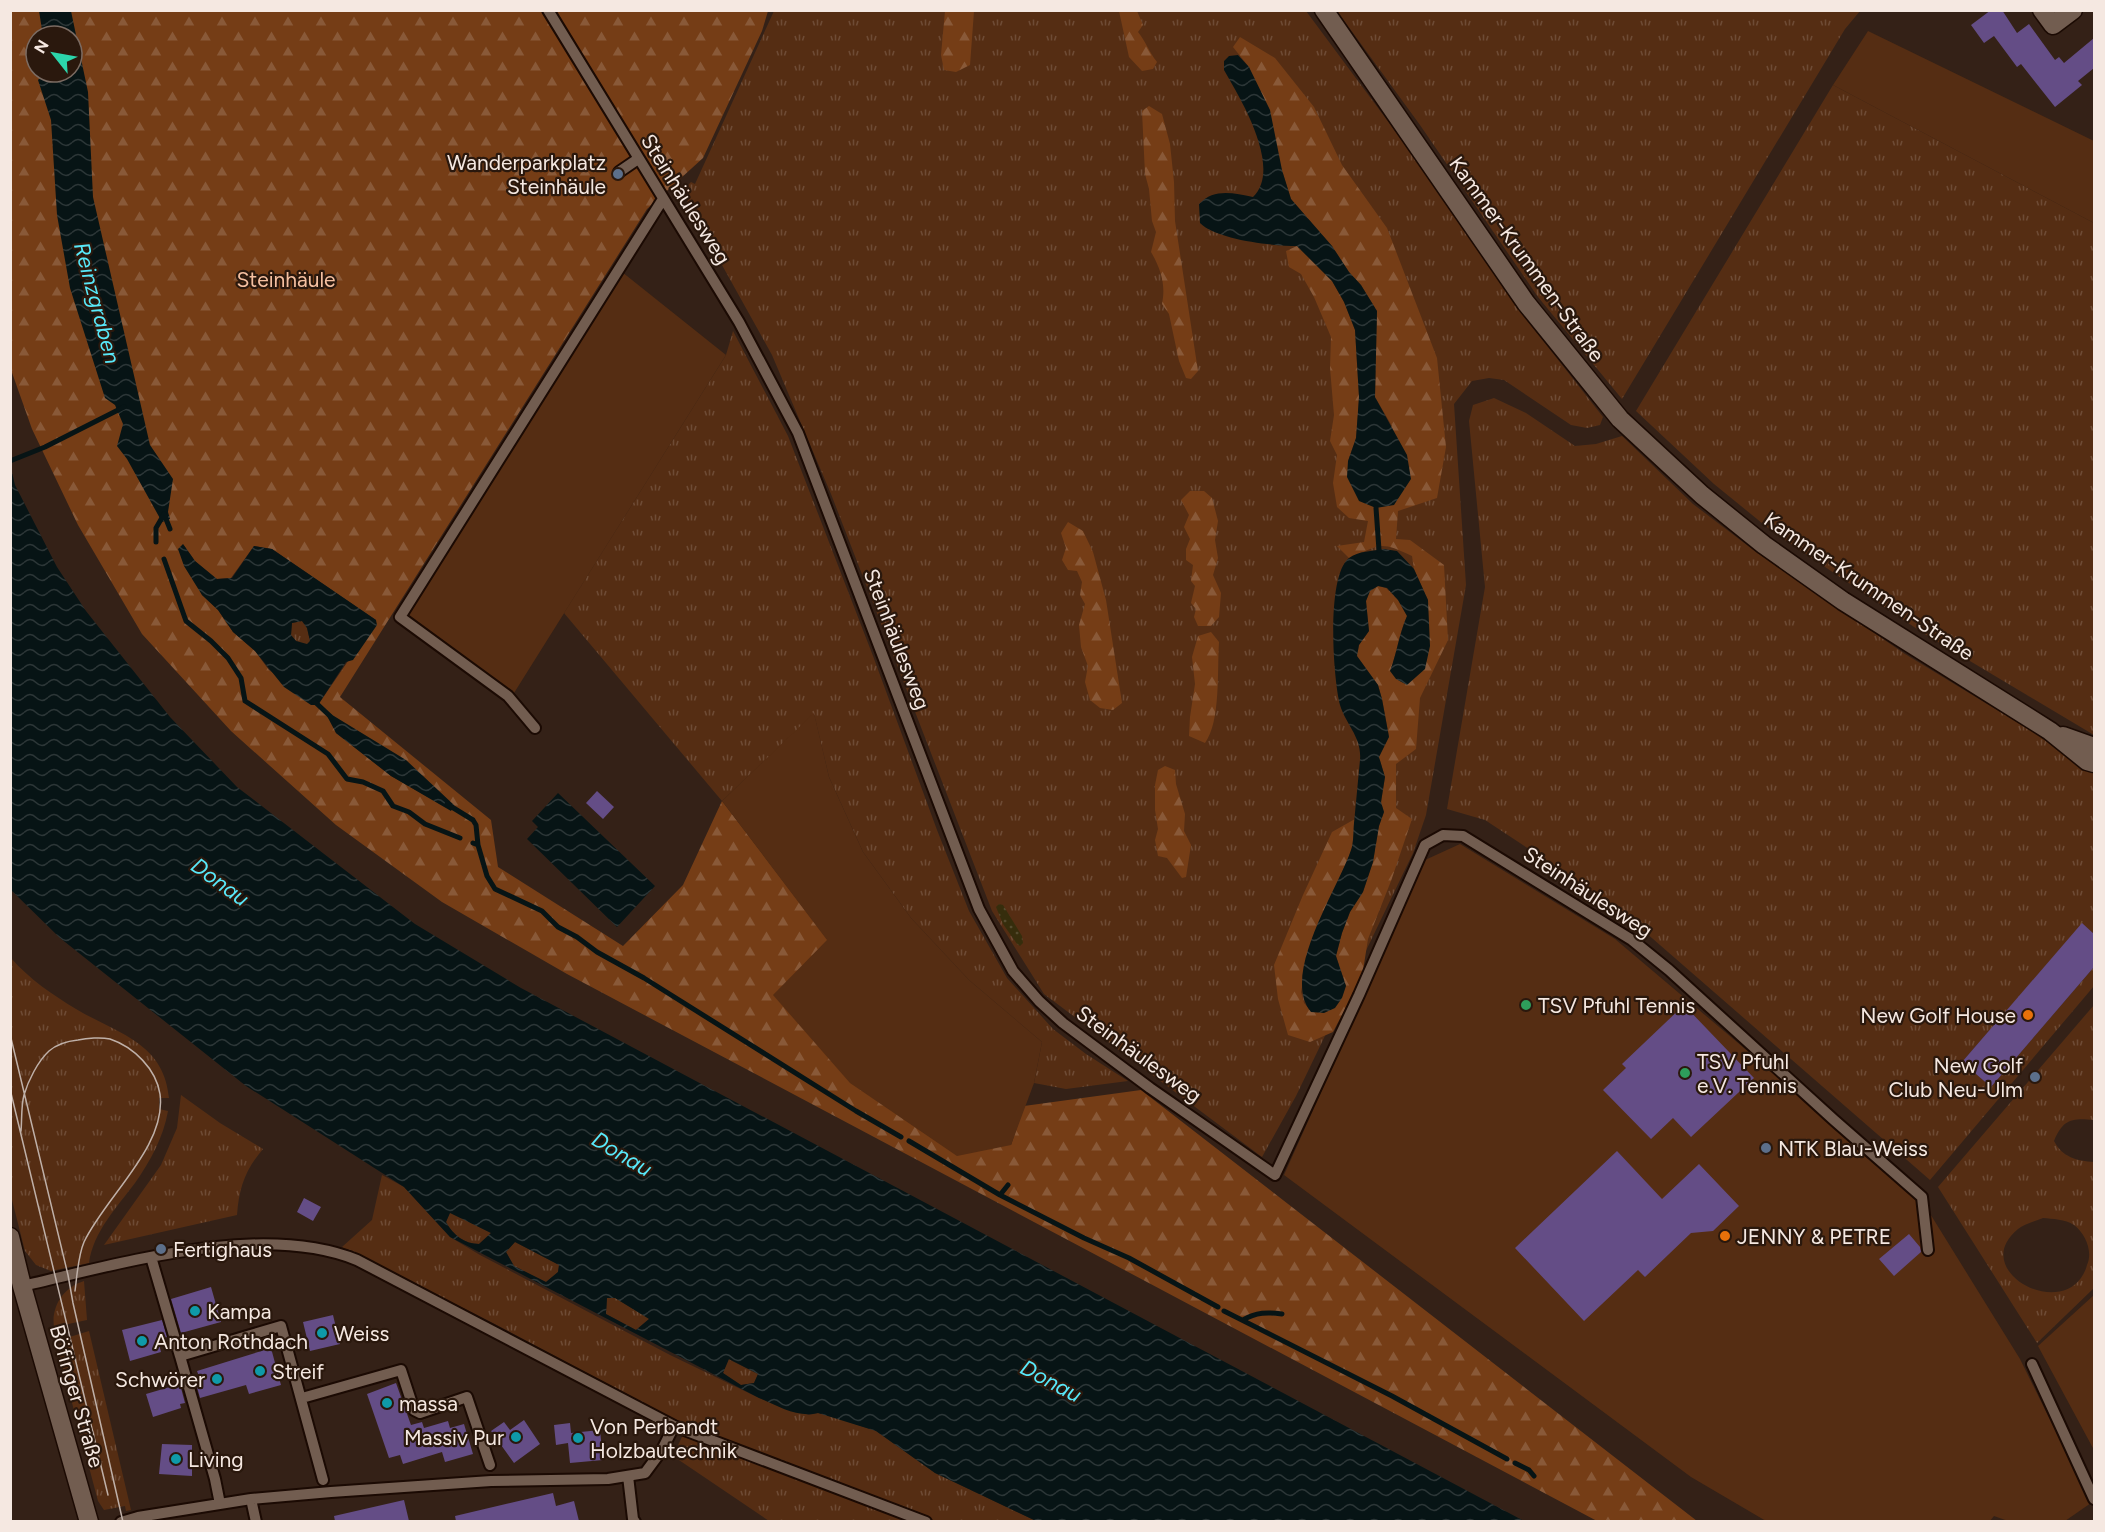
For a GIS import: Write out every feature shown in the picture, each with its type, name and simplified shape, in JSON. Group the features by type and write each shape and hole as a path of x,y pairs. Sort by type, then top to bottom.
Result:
{"street":[{"name":"Kammer-Krummen-Straße","path":"1324,10 1526,303 1620,419 1702,495 1764,545 1843,601 2050,731 2087,761 2094,763"},
{"path":"2042,10 2053,25 2073,10"},
{"name":"Kammer-Krummen-Straße","path":"2050,731 2094,747"},
{"name":"Böfinger Straße","path":"10,1237 88,1521"},
{"name":"Böfinger Straße","path":"10,1261 22,1284"}],"lane":[{"name":"Steinhäulesweg","path":"548,10 739,322 798,433 979,909 1013,971 1039,1001 1063,1023 1150,1088 1275,1175 1359,995 1425,845 1443,835 1463,836 1632,940 1669,970 1922,1197 1928,1250"},
{"path":"619,172 638,159"},
{"path":"535,729 508,696 400,617 663,199"},
{"path":"22,1284 201,1247 278,1245 340,1253 674,1426 926,1521"},
{"path":"152,1257 215,1479 220,1504"},
{"path":"180,1356 281,1326 323,1480"},
{"path":"2032,1364 2094,1499"},
{"path":"302,1398 401,1370 414,1410 420,1413 467,1397 490,1465"},
{"path":"121,1521 138,1516 251,1499 491,1481 608,1479 628,1476 645,1473 662,1450 674,1426"},
{"path":"628,1476 635,1521"},
{"path":"251,1499 256,1521"}],"green space":[{"name":"Steinhäule","path":"10,11 768,11 762,31 703,158 647,209 340,697 491,820 498,867 623,946 683,885 722,801 828,940 1011,1145 1024,1106 1141,1090 1697,1521 1597,1521 567,974 442,902 336,825 231,731 142,634 78,525 32,429 10,367","holes":["183,544 195,561 216,579 231,578 254,546 272,549 376,620 318,705 269,670 255,651 233,632 218,610 202,595","329,713 454,806 451,810 391,776 336,733"]},
{"path":"774,11 1306,11 1404,143 1522,314 1603,417 1600,425 1587,428 1571,425 1504,380 1489,378 1472,381 1454,404 1466,585 1426,815 1413,853 1296,1096 1262,1157 1044,994 992,911 831,494 772,355 687,202 689,198 684,189 691,182 695,184"},
{"path":"945,11 974,11 970,65 956,72 944,70 941,55"},
{"path":"1119,11 1137,11 1143,25 1138,32 1157,62 1153,69 1142,71 1129,57"},
{"path":"1337,11 1860,11 1845,29 1622,399 1538,297 1420,125"},
{"path":"1868,31 2094,141 2094,223 1833,85"},
{"path":"1240,37 1275,58 1314,107 1342,165 1387,228 1437,358 1446,447 1437,498 1398,511 1396,539 1410,540 1444,565 1448,640 1420,698 1416,749 1396,764 1396,808 1412,819 1368,939 1362,977 1333,1032 1310,1042 1288,1035 1278,999 1274,965 1332,832 1355,819 1352,849 1310,947 1301,992 1304,1003 1311,1011 1346,986 1336,956 1350,912 1363,892 1373,862 1379,826 1384,812 1381,803 1385,777 1379,757 1389,736 1378,685 1357,656 1359,645 1369,631 1366,601 1370,591 1378,586 1386,588 1398,600 1407,616 1390,671 1428,600 1414,569 1412,556 1380,546 1349,558 1337,546 1364,542 1368,521 1349,518 1337,507 1333,483 1337,455 1330,441 1334,415 1330,368 1331,337 1314,297 1301,274 1289,267 1286,251 1297,246 1332,281 1344,302 1355,330 1359,397 1356,438 1348,461 1392,426 1375,397 1377,311 1332,246 1291,199 1249,67 1233,47"},
{"path":"1833,85 2094,223 2094,735 1923,633 1773,532 1714,484 1636,411"},
{"path":"1149,106 1162,114 1170,144 1175,221 1198,371 1191,379 1186,378 1179,361 1169,314 1162,304 1162,277 1151,252 1156,232 1152,221 1145,174 1142,111"},
{"path":"622,272 726,355 514,693 407,614"},
{"path":"733,331 788,436 969,911 1007,978 1053,1029 1128,1081 1066,1089 1034,1083 1042,1042 969,980 911,918 863,852 829,777 814,714 722,801 564,613 726,355"},
{"name":"New Golf Club Neu-Ulm","path":"1494,398 1526,413 1575,446 1596,444 1622,436 1693,504 1756,552 1905,654 2094,769 2094,934 2082,924 1962,1062 1991,1087 2094,967 2094,986 1930,1180 1614,905 1485,820 1447,809 1485,587 1469,421 1473,405"},
{"path":"1190,491 1204,491 1212,498 1218,521 1215,540 1218,558 1213,575 1221,593 1219,617 1211,626 1198,626 1194,617 1196,609 1191,603 1195,586 1191,581 1193,565 1186,560 1186,549 1190,539 1184,527 1189,515 1181,500"},
{"path":"1068,522 1083,531 1093,552 1106,600 1122,703 1113,710 1100,708 1090,700 1085,682 1088,666 1081,647 1079,625 1085,604 1080,595 1082,582 1077,571 1068,570 1062,560 1066,548 1061,533"},
{"path":"302,621 307,628 310,641 307,645 296,641 291,635 292,623"},
{"path":"1211,632 1219,642 1217,695 1214,722 1205,743 1189,736 1195,684 1192,657 1198,636"},
{"path":"814,713 829,777 863,852 911,918 969,980 1042,1042 1034,1083 1011,1145 957,1156 850,1083 773,995 827,940 722,801"},
{"path":"1165,766 1175,770 1176,784 1185,814 1184,831 1191,845 1186,877 1182,878 1167,858 1158,856 1155,840 1158,829 1155,785 1158,770"},
{"path":"1460,844 1615,939 1770,1070 1929,1212 2020,1359 2091,1503 2065,1521 2008,1521 1994,1516 1989,1522 1766,1521 1691,1477 1284,1175 1425,860"},
{"path":"11,958 33,980 50,992 76,1009 122,1033 148,1052 158,1064 165,1079 169,1098 159,1098 159,1109 168,1111 156,1148 135,1183 101,1230 91,1252 89,1263 51,1271 36,1265 25,1251 10,1192"},
{"name":"New Golf Club Neu-Ulm","path":"2094,1005 2094,1120 2080,1119 2065,1124 2054,1141 2061,1151 2071,1157 2094,1162 2094,1288 2037,1343 1938,1187","holes":["2043,1218 2063,1220 2074,1225 2085,1238 2089,1249 2089,1260 2081,1278 2068,1289 2053,1292 2036,1290 2021,1283 2009,1272 2004,1259 2006,1244 2018,1229"]},
{"path":"181,1095 220,1123 263,1149 244,1180 237,1215 104,1245 161,1165 177,1128"},
{"path":"382,1175 404,1187 450,1237 480,1255 670,1355 759,1398 809,1415 818,1413 876,1431 935,1473 1036,1521 769,1521 673,1456 687,1426 491,1322 342,1247 372,1220"},
{"path":"450,1212 491,1233 479,1244 464,1240 452,1231 446,1222"},
{"path":"515,1242 559,1265 558,1272 546,1282 514,1266 506,1252"},
{"path":"84,1281 87,1320 54,1327 55,1312 60,1298 70,1288"},
{"path":"2094,1295 2094,1450 2038,1346"},
{"path":"607,1297 615,1298 650,1318 636,1330 606,1314"},
{"path":"89,1331 131,1510 126,1511 125,1506 104,1510 98,1501 57,1346 61,1344 60,1340"},
{"path":"728,1359 758,1374 754,1383 741,1385 723,1373"}],"sand":[{"path":"999,904 1003,905 1022,936 1023,943 1020,946 1003,924 996,907"}],"water":[{"path":"39,11 71,11 74,24 41,24"},
{"path":"1238,55 1249,67 1270,110 1282,170 1291,199 1332,246 1377,311 1375,397 1407,455 1411,479 1394,505 1376,508 1359,501 1347,477 1348,461 1356,438 1359,397 1355,330 1344,302 1332,281 1297,246 1274,245 1232,238 1208,229 1200,223 1199,204 1205,199 1224,193 1253,197 1261,184 1263,169 1256,133 1224,70 1224,61 1229,56"},
{"path":"84,73 88,92 93,197 150,445 173,479 168,512 170,519 162,522 127,459 117,446 123,424 115,405 105,398 70,288 57,215 51,120 39,84 84,84"},
{"name":"Donau","path":"10,464 15,485 57,567 86,611 170,717 237,787 415,924 521,988 1524,1521 1036,1521 935,1473 876,1431 818,1413 795,1413 780,1408 450,1237 404,1187 246,1086 60,938 11,890","holes":["450,1213 491,1233 479,1244 469,1242 456,1235 446,1222","515,1242 559,1265 558,1272 546,1282 514,1266 506,1252","607,1298 615,1298 649,1319 636,1330 606,1314","729,1359 758,1374 754,1383 741,1385 723,1373"]},
{"path":"183,544 195,561 217,579 232,578 254,546 272,549 376,620 377,625 353,660 346,662 318,705 311,705 284,687 255,651 233,632 218,610 202,595 184,566 178,549","holes":["302,621 307,628 310,641 307,644 296,641 291,635 292,623"]},
{"path":"1384,549 1397,551 1414,569 1428,600 1430,646 1425,669 1407,685 1396,679 1390,671 1407,616 1398,600 1387,588 1378,586 1370,591 1366,601 1369,631 1359,645 1357,656 1378,685 1389,737 1379,757 1385,777 1381,802 1384,812 1379,826 1373,862 1363,892 1350,912 1336,956 1346,986 1342,998 1335,1008 1324,1013 1311,1012 1303,996 1302,977 1314,932 1352,847 1360,760 1359,745 1340,705 1337,692 1333,628 1337,585 1342,568 1349,558 1361,553"},
{"path":"329,713 406,760 454,805 451,811 391,776 336,733 327,716"},
{"path":"558,793 655,886 617,927 527,839 538,827 532,821"}],"building":[{"path":"1991,10 2002,10 2017,33 2029,24 2055,60 2059,57 2064,63 2094,38 2094,68 2078,81 2082,85 2055,107 2021,64 2017,67 1994,36 1984,43 1971,25"},
{"path":"597,791 614,807 603,819 586,803"},
{"name":"New Golf House","path":"2082,923 2094,934 2094,967 1991,1087 1962,1062"},
{"name":"TSV Pfuhl e.V. Tennis","path":"1684,1005 1754,1078 1691,1137 1673,1118 1651,1139 1603,1090 1626,1068 1622,1064"},
{"path":"1617,1151 1662,1199 1699,1164 1739,1206 1713,1231 1691,1233 1645,1277 1638,1270 1584,1321 1515,1248"},
{"path":"304,1198 321,1207 313,1221 297,1212"},
{"path":"1909,1234 1920,1247 1921,1252 1894,1276 1879,1259"},
{"name":"Kampa","path":"211,1287 221,1322 181,1333 171,1299"},
{"name":"Weiss","path":"333,1315 340,1344 310,1351 303,1322"},
{"name":"Anton Rothdach","path":"162,1320 167,1337 158,1340 161,1352 130,1361 122,1330"},
{"path":"271,1348 281,1385 249,1394 246,1385 200,1398 195,1380 200,1379 197,1371"},
{"path":"396,1383 411,1425 422,1422 424,1428 448,1421 450,1428 464,1424 473,1454 445,1462 442,1452 403,1464 400,1455 389,1458 367,1394"},
{"path":"180,1384 185,1403 180,1404 181,1408 153,1417 146,1394"},
{"name":"Massiv Pur","path":"524,1420 540,1444 514,1463 491,1431 504,1422 510,1430"},
{"name":"Von Perbandt Holzbautechnik","path":"570,1423 571,1433 600,1430 603,1460 570,1463 568,1443 556,1445 554,1425"},
{"name":"Living","path":"162,1444 192,1445 192,1476 159,1474"},
{"path":"553,1493 556,1506 574,1501 579,1521 456,1521 455,1516"},
{"path":"404,1500 409,1521 335,1521 334,1516"}],"waterway":[{"name":"Reinzgraben","path":"10,461 45,447 124,407"},
{"path":"1376,508 1379,550"},
{"path":"164,514 170,529"},
{"path":"156,542 156,528 163,516"},
{"path":"164,559 186,621 228,658 241,678 245,701 328,754 347,779 363,782 383,791 393,806 409,812 425,824 460,838"},
{"path":"314,701 331,717"},
{"path":"447,804 473,820 476,825 478,845"},
{"path":"473,843 478,845 487,876 495,889 542,911 558,927 577,937 597,952 644,978 901,1137"},
{"path":"909,1141 1000,1195 1129,1258 1218,1307"},
{"path":"1000,1195 1008,1185"},
{"path":"1224,1311 1392,1396 1507,1459"},
{"path":"1243,1320 1262,1313 1282,1314"},
{"path":"1515,1463 1529,1470 1534,1476"}],"tram line":[{"path":"10,1034 68,1275 123,1522"},
{"path":"21,1131 23,1099 37,1066 52,1049 70,1041 98,1038 110,1039 119,1043 142,1060 158,1085 160,1113 154,1133 145,1152 84,1242 75,1291"},
{"path":"10,1089 108,1495"}],"place":[{"name":"Wanderparkplatz Steinhäule","path":"618,174"},
{"name":"TSV Pfuhl Tennis","path":"1526,1005"},
{"name":"New Golf House","path":"2028,1015"},
{"name":"TSV Pfuhl e.V. Tennis","path":"1685,1073"},
{"name":"New Golf Club Neu-Ulm","path":"2035,1077"},
{"name":"NTK Blau-Weiss","path":"1766,1148"},
{"name":"JENNY & PETRE","path":"1725,1236"},
{"name":"Fertighaus","path":"161,1249"},
{"name":"Kampa","path":"195,1311"},
{"name":"Weiss","path":"322,1333"},
{"name":"Anton Rothdach","path":"142,1341"},
{"name":"Streif","path":"260,1371"},
{"name":"Schwörer","path":"217,1379"},
{"name":"massa","path":"387,1403"},
{"name":"Massiv Pur","path":"516,1437"},
{"name":"Von Perbandt Holzbautechnik","path":"578,1438"},
{"name":"Living","path":"176,1459"}]}
